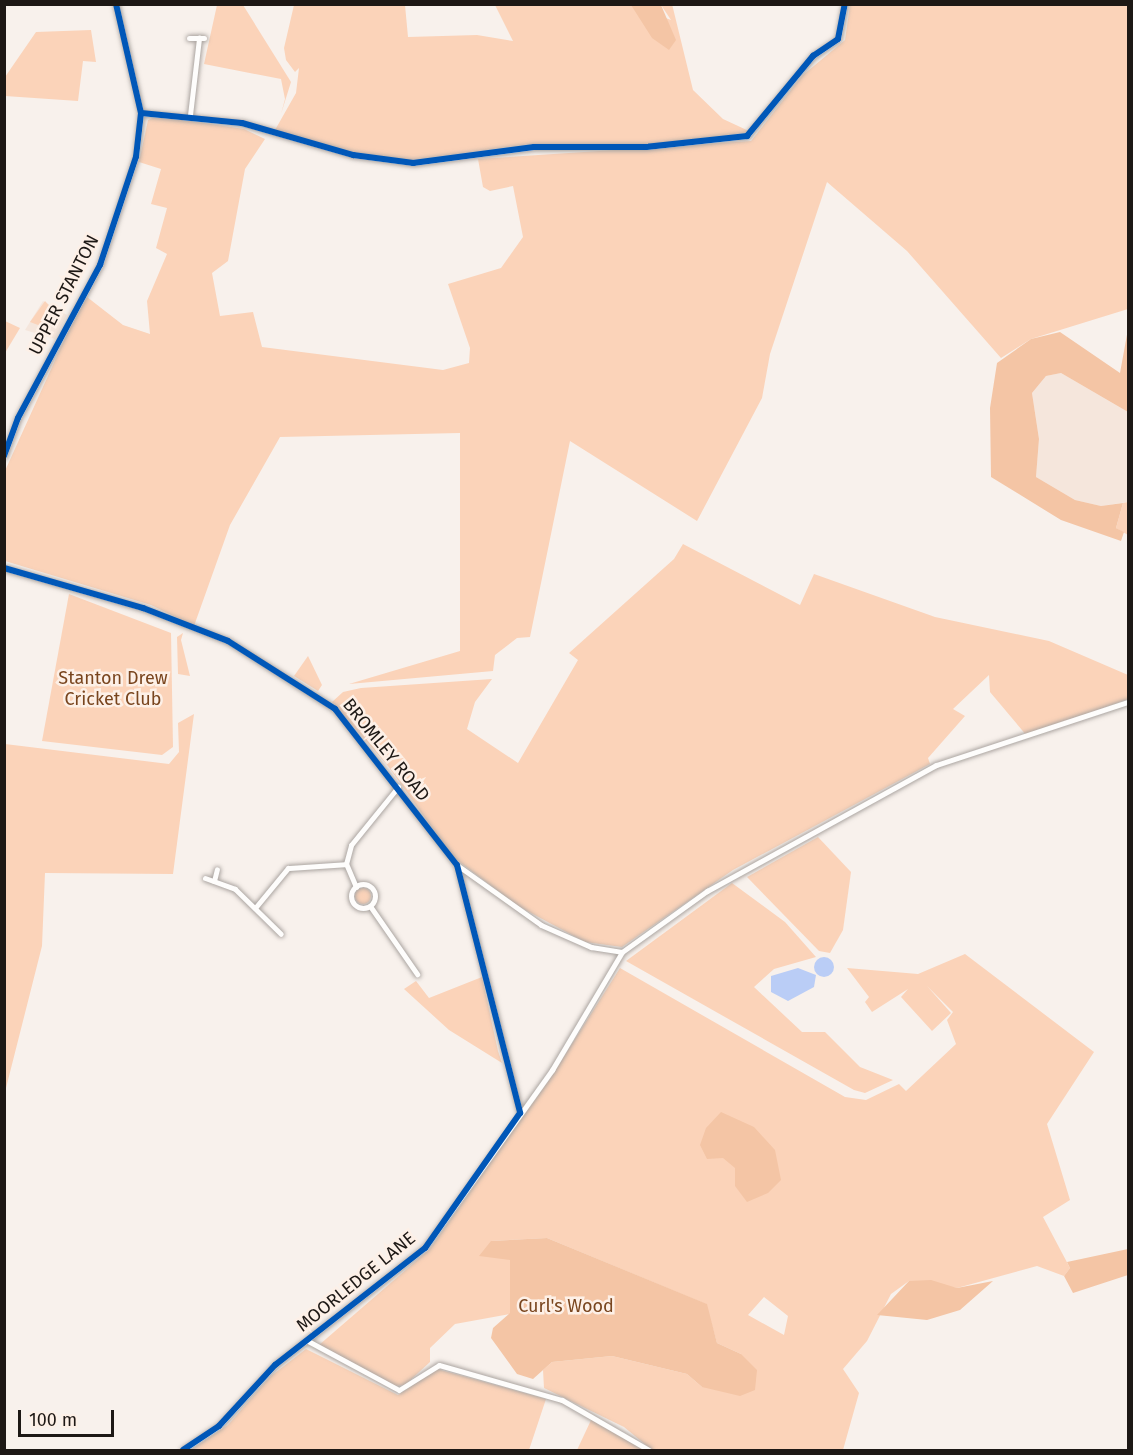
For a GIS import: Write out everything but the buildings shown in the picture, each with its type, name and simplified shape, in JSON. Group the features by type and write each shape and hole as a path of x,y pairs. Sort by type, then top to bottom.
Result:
{"street":[{"name":"UPPER STANTON","path":"4,456 18,418 114,231 136,157 141,113 116,4"},
{"path":"141,113 190,115 242,123 353,155 413,163 534,147 646,147 747,136 813,56 838,39 845,4"},
{"path":"189,38 202,38 190,115"},
{"name":"BROMLEY ROAD","path":"4,568 143,608 248,650 325,699 398,787 457,865 541,925 591,947 622,952"},
{"path":"622,952 707,891 936,765 1128,702"},
{"path":"398,787 360,827 346,864 356,887 353,902 370,906 417,974"},
{"path":"255,908 288,868 346,864"},
{"name":"BROMLEY ROAD","path":"457,865 520,1113"},
{"path":"214,881 217,869"},
{"path":"205,878 235,889 281,934"},
{"path":"356,887 373,890 370,906"},
{"name":"MOORLEDGE LANE","path":"183,1450 219,1426 275,1365 425,1248 520,1113 622,952"},
{"name":"MOORLEDGE LANE","path":"308,1341 399,1390 439,1365 562,1400 649,1450"}],"shaded area":[{"path":"43,301 67,315 55,339 25,330"},
{"path":"1061,373 1128,412 1128,502 1101,506 1075,500 1036,477 1039,439 1032,393 1046,376"}],"green space":[{"path":"672,4 693,90 723,119 751,132 643,145 531,144 411,160 354,152 275,130 296,93 299,68 295,72 286,60 284,48 294,5 405,5 408,37 477,35 513,41 495,5 631,5 671,20 661,5"},
{"path":"217,5 243,5 291,82 281,114 285,99 281,79 204,64"},
{"path":"631,5 661,5 676,40 669,50 652,38"},
{"path":"850,5 1128,5 1128,309 1031,339 1001,358 907,251 827,182 770,354 762,398 697,521 570,441 530,637 517,638 495,655 493,671 349,684 460,651 460,433 280,437 230,525 194,626 151,605 5,561 4,473 76,314 87,297 123,325 150,334 147,301 167,254 156,248 167,208 151,204 161,169 139,162 148,120 157,116 244,129 265,139 245,169 228,261 212,273 220,316 253,312 262,347 443,370 469,363 470,348 448,284 501,268 523,237 513,186 490,191 483,187 478,159 751,141 803,75 845,40"},
{"path":"91,30 96,62 83,61 78,101 5,96 5,77 36,32"},
{"path":"45,301 54,311 46,328 30,322"},
{"path":"5,321 20,328 5,353"},
{"path":"1128,329 1128,412 1061,373 1046,376 1032,393 1039,439 1036,477 1075,500 1101,506 1123,503 1116,528 1124,532 1121,541 1061,520 991,477 990,408 997,363 1031,339 1060,332 1120,373"},
{"path":"1128,502 1128,535 1116,528 1123,503"},
{"path":"683,544 800,605 814,574 935,617 1049,641 1128,675 1128,699 1027,736 990,692 989,675 953,709 965,716 928,758 930,764 733,870 622,947 585,942 518,906 453,857 388,766 332,702 343,692 361,688 492,679 475,702 467,729 518,763 578,660 569,653 674,559"},
{"name":"Stanton Drew Cricket Club","path":"69,594 171,633 173,747 162,755 42,741"},
{"path":"183,633 181,640 190,676 178,674 177,637"},
{"path":"308,656 322,685 318,691 294,676"},
{"path":"194,714 173,874 45,873 42,946 5,1092 5,744 169,764 179,752 178,723"},
{"path":"818,837 851,872 843,930 830,953 819,951 747,877"},
{"path":"732,883 785,922 816,957 774,969 754,987 802,1032 825,1032 860,1067 893,1080 865,1093 854,1090 626,961"},
{"path":"360,888 366,888 371,896 369,902 360,904 355,899 355,893"},
{"path":"965,954 1094,1052 1047,1124 1070,1200 1043,1217 1070,1268 1064,1276 1037,1266 957,1288 909,1281 891,1294 867,1341 843,1369 859,1393 843,1450 652,1450 624,1427 544,1388 543,1370 552,1362 612,1356 687,1374 702,1387 741,1354 717,1343 706,1304 547,1238 491,1241 510,1259 510,1314 455,1324 430,1348 430,1362 405,1385 395,1386 319,1345 430,1249 551,1077 620,968 845,1097 866,1100 899,1084 906,1091 956,1044 947,1020 953,1012 927,986 951,1013 932,1031 901,997 908,989 872,1012 865,1002 869,997 847,968 918,974","holes":["764,1297 788,1316 784,1335 748,1315"]},
{"path":"482,977 502,1063 449,1030 404,989 416,981 429,998"},
{"path":"721,1112 754,1127 775,1150 781,1180 768,1193 747,1202 735,1186 735,1168 723,1158 707,1159 700,1145 706,1128"},
{"name":"Curl's Wood","path":"547,1238 707,1304 717,1343 741,1354 757,1370 755,1390 740,1396 702,1387 687,1374 612,1356 552,1362 533,1379 517,1374 491,1338 493,1328 510,1313 510,1260 479,1256 491,1241"},
{"path":"1128,1249 1128,1275 1073,1293 1064,1276 1070,1268 1067,1262"},
{"path":"931,1280 957,1288 993,1281 960,1310 927,1320 877,1315 909,1281"},
{"path":"306,1349 398,1395 437,1369 546,1399 529,1450 191,1450 228,1425 271,1376"},
{"path":"592,1418 634,1442 644,1450 577,1450"}],"water":[{"path":"824,957 831,960 834,967 831,974 824,977 817,974 814,967 817,960"},
{"path":"798,968 816,975 814,987 788,1001 771,992 771,976"}],"cycle path":[{"path":"4,456 18,418 100,265 136,157 141,113 116,4"},
{"path":"141,113 242,123 353,155 413,163 534,147 646,147 747,136 813,56 838,39 845,4"},
{"path":"4,568 143,608 228,641 335,709 457,865 520,1113 425,1248 275,1365 219,1426 183,1450"}]}
